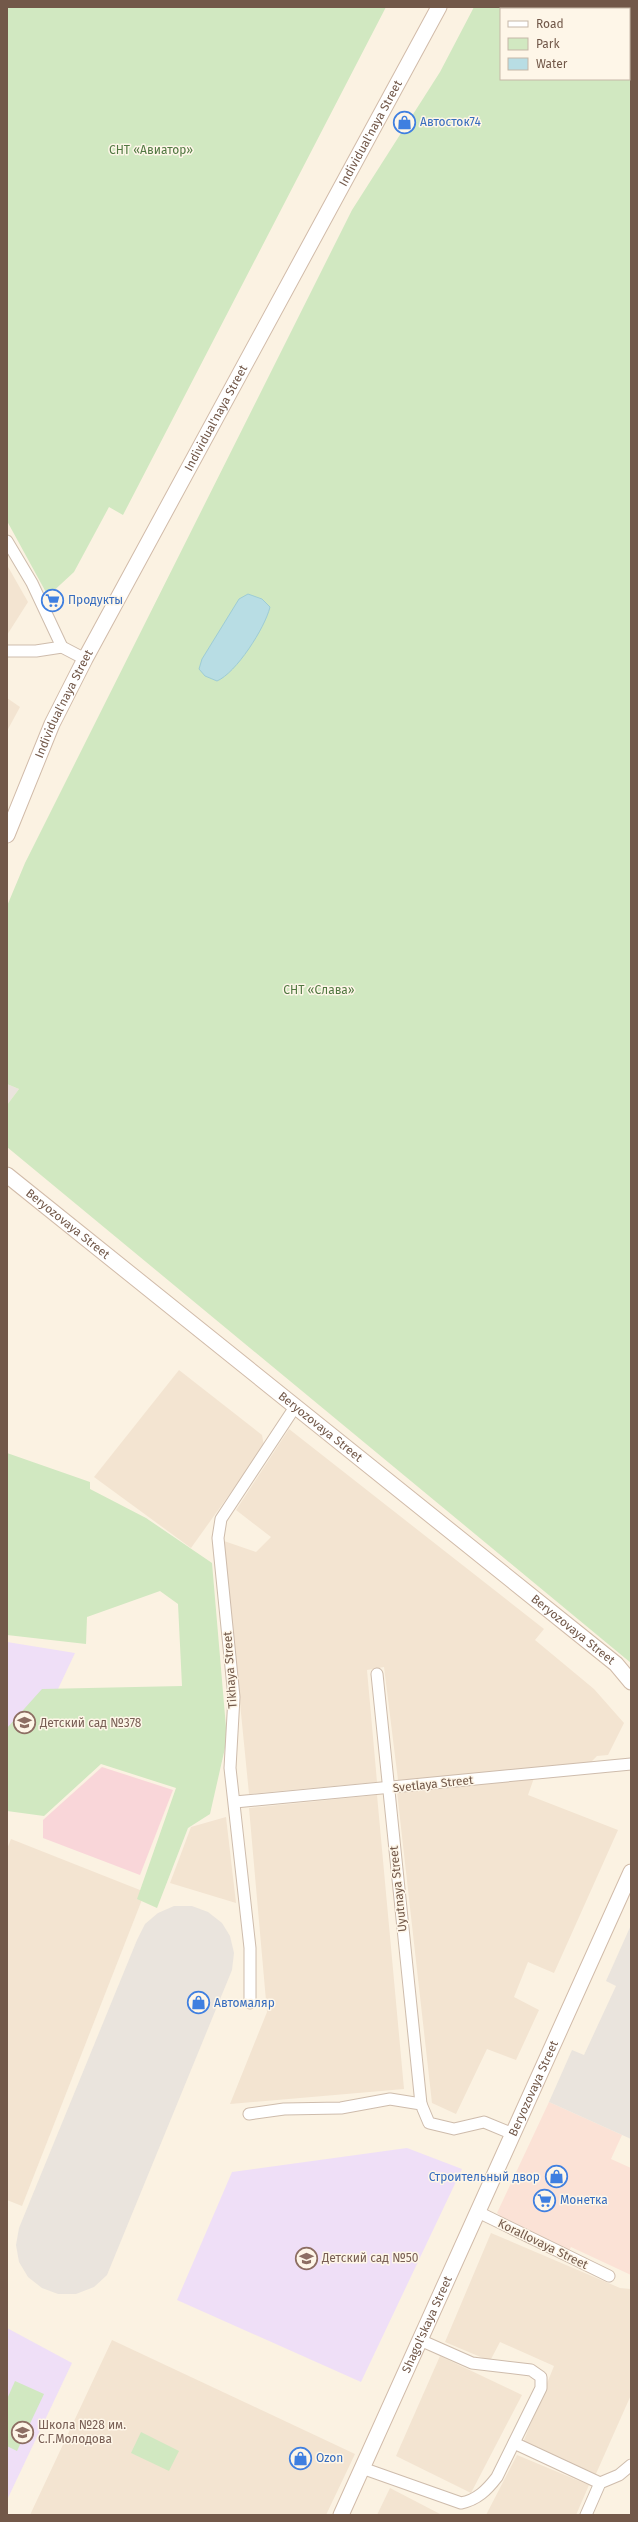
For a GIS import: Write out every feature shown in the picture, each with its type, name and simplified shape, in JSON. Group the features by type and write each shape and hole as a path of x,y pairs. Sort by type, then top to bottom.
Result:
{"main road":[{"name":"Individual'naya Street","path":"7,835 52,724 85,659 439,7"},
{"name":"Beryozovaya Street","path":"7,1175 616,1664 631,1682"},
{"name":"Beryozovaya Street","path":"513,2134 631,1872"},
{"name":"Shagol'skaya Street","path":"340,2515 513,2134"}],"street":[{"path":"7,541 32,583 62,647"},
{"path":"7,651 36,651 62,647 85,659"},
{"name":"Tikhaya Street","path":"250,2003 250,1948 235,1802 230,1768 234,1697 218,1538 221,1520 295,1407"},
{"name":"Uyutnaya Street","path":"377,1674 387,1788 421,2104"},
{"name":"Svetlaya Street","path":"235,1802 631,1764"},
{"path":"249,2114 284,2109 340,2108 390,2099 421,2104"},
{"name":"Beryozovaya Street","path":"421,2104 429,2123 454,2129 484,2122 513,2134"},
{"name":"Korallovaya Street","path":"478,2212 609,2276"},
{"path":"362,2468 461,2503 475,2499 489,2488 514,2443 541,2388 541,2377 531,2370 472,2363 420,2340"},
{"path":"514,2443 600,2483"},
{"path":"586,2515 600,2483 619,2475 631,2465"}],"shaded area":[{"path":"7,565 28,602 7,635"},
{"path":"7,698 20,707 7,731"},
{"path":"7,1084 19,1089 7,1105"},
{"path":"179,1370 262,1435 264,1446 191,1548 94,1477"},
{"path":"289,1429 544,1629 535,1640 594,1689 624,1723 608,1755 597,1756 587,1766 398,1780 384,1667 367,1670 377,1782 249,1794 224,1541 256,1552 271,1537 236,1510"},
{"name":"Детский сад №378","path":"7,1642 75,1653 9,1793 7,1792"},
{"path":"102,1767 173,1790 140,1875 43,1838 43,1820"},
{"path":"534,1778 528,1795 618,1830 554,1973 528,1962 514,1997 539,2010 516,2060 487,2049 456,2114 432,2103 397,1792"},
{"path":"377,1795 404,2089 230,2104 267,2012 249,1808"},
{"path":"226,1817 236,1903 170,1883 191,1827"},
{"path":"11,1839 145,1892 22,2206 7,2200 7,1849"},
{"path":"174,1906 192,1906 208,1912 222,1923 230,1936 234,1953 232,1970 107,2275 94,2287 76,2294 58,2294 42,2288 28,2277 19,2262 16,2245 19,2228 137,1940 145,1924 158,1913"},
{"path":"631,1925 631,2139 549,2102 572,2050 584,2055 616,1986 606,1981"},
{"path":"549,2102 622,2135 611,2159 631,2168 631,2275 571,2247 568,2253 510,2225 497,2213"},
{"name":"Детский сад №50","path":"407,2148 462,2169 361,2382 177,2300 232,2172"},
{"path":"491,2233 620,2288 631,2289 631,2395 595,2476 522,2445 554,2366 500,2342 490,2361 445,2342"},
{"name":"Школа №28 им. С.Г.Молодова","path":"7,2328 72,2363 7,2500"},
{"path":"112,2340 355,2454 326,2515 30,2515"},
{"path":"440,2356 522,2395 471,2493 396,2456"},
{"path":"517,2455 589,2485 576,2515 486,2515"},
{"path":"390,2488 442,2515 377,2515"}],"green space":[{"name":"СНТ «Авиатор»","path":"7,7 386,7 123,515 109,507 74,572 48,596 7,521"},
{"name":"СНТ «Слава»","path":"474,7 631,7 631,1663 7,1147 7,1105 19,1089 7,1084 7,906 25,863 352,210 440,72"},
{"path":"7,1453 90,1482 90,1489 146,1518 212,1563 227,1739 210,1814 188,1828 157,1908 137,1899 176,1788 101,1764 44,1816 7,1811 7,1728 42,1689 182,1686 178,1604 160,1591 87,1617 86,1644 7,1635"},
{"path":"15,2381 44,2394 17,2451 7,2446 7,2399"},
{"path":"141,2432 179,2451 169,2471 131,2453"}],"water":[{"path":"248,594 262,599 270,607 256,638 241,660 225,676 217,681 205,676 199,669 202,659 239,599"}],"place":[{"name":"Автосток74","path":"404,122"},
{"name":"Продукты","path":"52,600"},
{"name":"Детский сад №378","path":"25,1723"},
{"name":"Автомаляр","path":"198,2003"},
{"name":"Строительный двор","path":"556,2177"},
{"name":"Монетка","path":"544,2200"},
{"name":"Детский сад №50","path":"307,2258"},
{"name":"Школа №28 им. С.Г.Молодова","path":"23,2432"},
{"name":"Ozon","path":"300,2458"}]}
